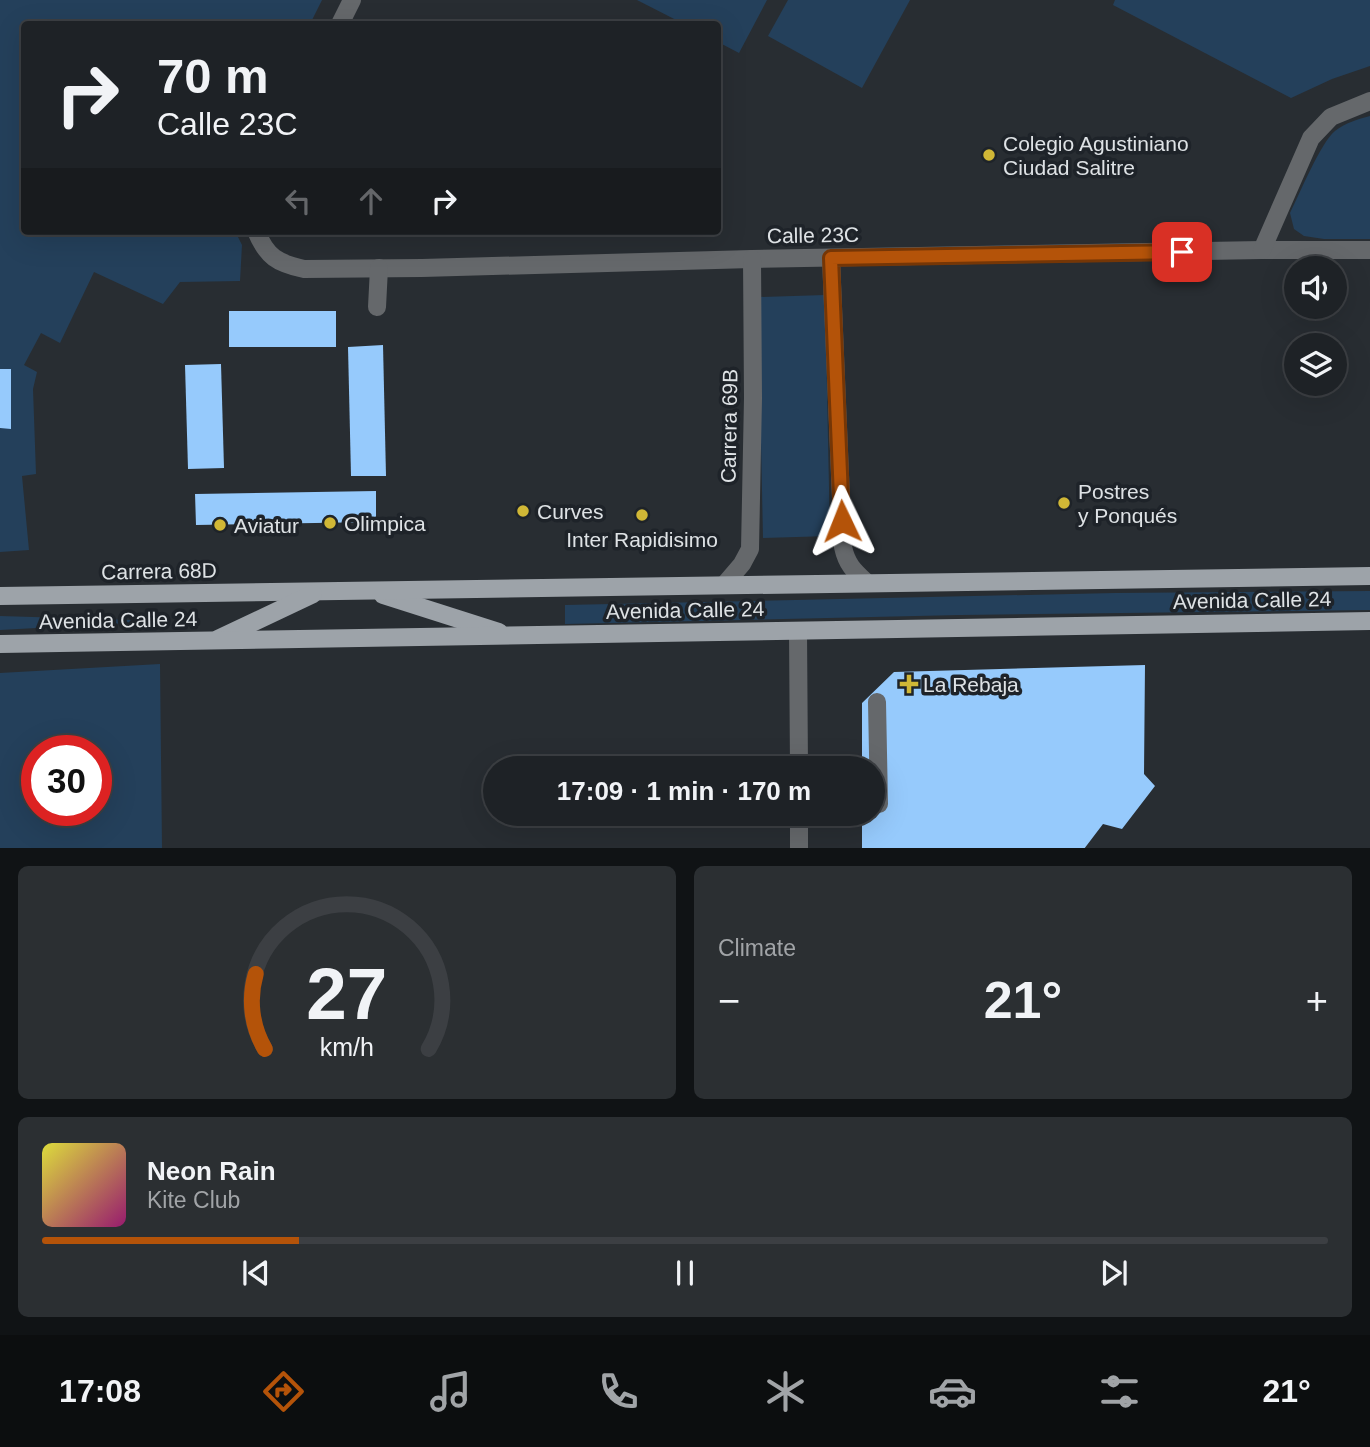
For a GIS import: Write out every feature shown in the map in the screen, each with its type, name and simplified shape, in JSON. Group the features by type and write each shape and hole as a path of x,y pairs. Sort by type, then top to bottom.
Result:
{"main road":[{"name":"Avenida Calle 24","path":"318,591 1370,576"},
{"path":"369,590 513,636"},
{"path":"211,642 318,591"},
{"name":"Carrera 68D","path":"0,597 318,591"},
{"name":"Avenida Calle 24","path":"0,644 1370,621"}],"street":[{"path":"342,21 352,0"},
{"path":"1262,250 1311,138 1331,117 1370,101"},
{"name":"Calle 23C","path":"259,239 276,259 304,268 1370,250"},
{"path":"831,258 843,547 846,560 867,583"},
{"name":"Carrera 69B","path":"724,585 742,564 750,549 752,259"},
{"path":"377,307 379,268"},
{"path":"798,631 799,756"},
{"path":"877,702 878,756"},
{"path":"799,826 799,848"}],"shaded area":[{"path":"0,0 322,0 312,21 21,21 21,235 237,235 242,245 240,281 180,282 163,304 94,272 60,343 41,333 24,365 37,372 33,389 36,474 22,476 29,550 0,552"},
{"path":"637,0 767,0 739,53 721,44 721,21 678,21"},
{"path":"788,0 910,0 862,88 768,36"},
{"path":"1115,0 1370,0 1370,66 1332,79 1291,98 1113,5"},
{"path":"1370,116 1370,239 1304,236 1294,229 1290,213 1317,157 1335,131"},
{"path":"825,295 830,536 763,538 758,297"},
{"path":"1370,591 1370,610 960,615 565,624 565,605 1115,593"},
{"path":"0,616 165,621 0,630"},
{"path":"160,664 162,848 0,848 0,673"}],"building":[{"path":"229,311 336,311 336,347 229,347"},
{"path":"383,345 386,476 351,476 348,347"},
{"path":"221,364 224,468 188,469 185,365"},
{"path":"0,369 11,369 11,429 0,428"},
{"path":"376,491 376,522 196,525 195,494"},
{"path":"1145,665 1144,774 1155,786 1122,829 1103,824 1085,848 862,848 862,826 885,826 885,756 862,756 862,703 894,672"}],"place":[{"name":"Colegio Agustiniano Ciudad Salitre","path":"989,155"},
{"name":"Postres y Ponqués","path":"1064,503"},
{"name":"Curves","path":"523,511"},
{"name":"Inter Rapidisimo","path":"642,515"},
{"name":"Olimpica","path":"330,523"},
{"name":"Aviatur","path":"220,525"},
{"name":"La Rebaja","path":"909,684"}],"route":[{"path":"842,521 831,258 1182,252"}]}
